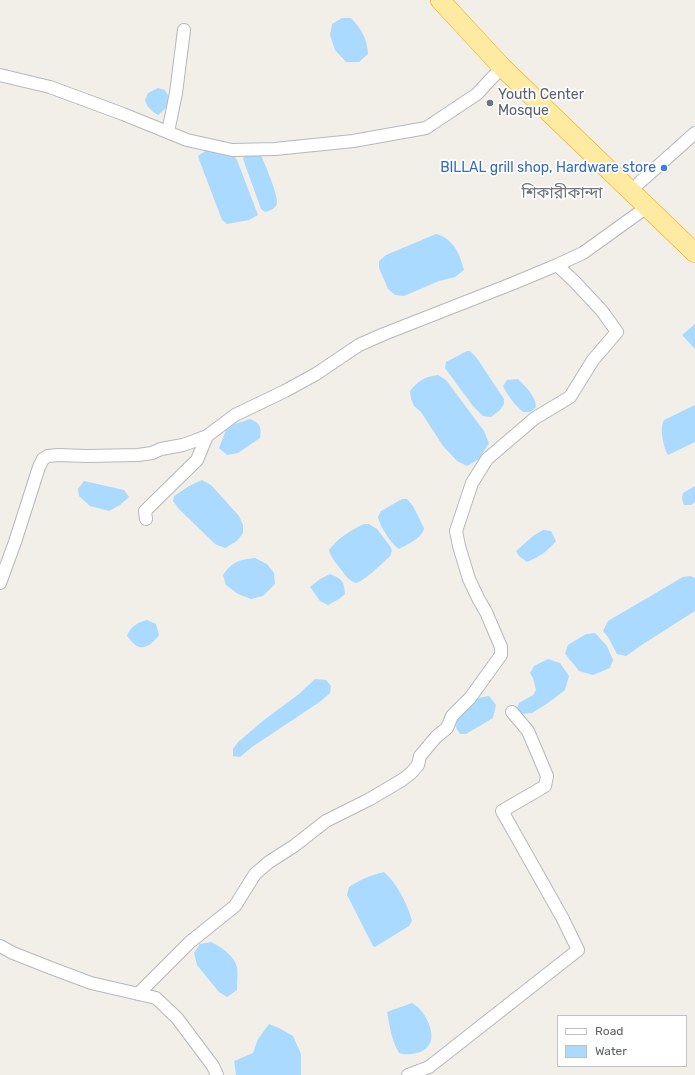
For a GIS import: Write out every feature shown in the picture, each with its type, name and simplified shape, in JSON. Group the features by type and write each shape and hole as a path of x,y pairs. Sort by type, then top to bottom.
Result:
{"highway":[{"path":"440,0 502,68 695,253"},
{"path":"458,0 477,23 513,61 695,239"}],"street":[{"path":"168,132 176,93 184,30"},
{"path":"0,75 50,87 187,140 232,150 353,141 426,128 477,94 502,68"},
{"path":"639,183 695,133"},
{"path":"0,583 15,542 39,466 43,459 48,456 138,455 183,445 207,436 235,415 316,374 359,345 514,283 583,253 647,207"},
{"path":"138,994 190,942 235,906 255,874 269,862 294,846 326,821 370,799 411,773 418,765 420,756 436,737 447,728 452,716 470,698 501,655 501,647 486,612 469,579 456,531 472,483 487,459 536,418 570,397 593,360 617,332 602,312 575,282 557,265"},
{"path":"146,519 145,511 197,460 207,436"},
{"path":"408,1075 429,1067 578,950 559,912 502,811 545,786 547,776 528,731 512,712"},
{"path":"0,946 38,963 90,983 156,998 177,1018 213,1066 217,1075"}],"water":[{"path":"342,18 351,18 361,30 365,39 368,54 359,62 346,62 335,50 330,35 332,24"},
{"path":"158,88 165,90 169,97 166,108 158,115 150,109 145,100 148,93"},
{"path":"207,150 231,151 237,160 258,215 249,220 227,224 222,220 198,156"},
{"path":"260,153 277,198 275,208 265,212 261,209 243,159 245,154"},
{"path":"436,234 447,239 455,248 464,270 455,277 439,281 404,296 395,295 388,289 379,268 379,261 386,255"},
{"path":"695,324 695,349 682,335"},
{"path":"467,351 470,351 476,357 504,399 504,404 500,410 491,417 483,416 473,406 445,368 446,362"},
{"path":"438,375 446,380 484,431 489,443 479,459 467,466 457,461 443,446 421,412 414,406 411,399 410,391 416,384 425,378"},
{"path":"518,379 530,392 536,403 536,407 530,412 523,412 512,400 503,386 507,380"},
{"path":"695,405 695,442 668,455 662,437 662,425 664,420"},
{"path":"250,419 260,426 260,438 238,453 227,455 219,448 226,430 235,424"},
{"path":"202,480 211,485 239,516 243,525 243,533 237,541 225,548 215,544 179,509 173,501 174,496 189,486"},
{"path":"84,481 124,490 129,497 120,505 109,511 90,506 79,496 78,489"},
{"path":"695,486 695,502 691,505 684,505 682,499 683,493"},
{"path":"402,499 407,499 413,506 424,528 421,535 399,549 386,534 378,517 381,511"},
{"path":"364,524 369,524 377,529 392,551 390,556 379,567 356,583 350,580 345,574 329,550 345,535"},
{"path":"543,530 551,531 556,541 550,548 527,562 519,556 516,551 533,536"},
{"path":"255,558 267,564 274,573 275,584 263,596 251,599 238,594 226,585 223,575 233,564"},
{"path":"330,574 342,581 345,594 328,605 320,601 310,587 320,579"},
{"path":"690,576 695,578 695,611 626,656 617,654 603,631 608,621 683,577"},
{"path":"147,620 156,624 159,635 150,645 140,647 134,644 127,636 135,625"},
{"path":"595,633 607,646 613,660 610,668 593,675 579,671 565,653 568,645 586,634"},
{"path":"548,659 560,663 569,676 565,690 532,713 522,714 517,709 519,703 533,695 536,690 530,673 534,666"},
{"path":"315,679 326,680 331,686 330,693 321,701 252,747 240,757 233,756 233,749 238,742 264,720 299,694"},
{"path":"489,696 496,705 493,718 466,734 460,734 456,728 457,718 478,698"},
{"path":"384,872 394,883 401,895 412,921 409,926 375,947 373,946 347,895 349,887 357,882"},
{"path":"211,942 230,955 237,967 237,990 227,997 219,992 197,965 194,953 200,944"},
{"path":"412,1003 420,1010 427,1020 430,1026 431,1038 428,1047 421,1052 403,1054 399,1053 394,1043 387,1012"},
{"path":"269,1024 293,1036 301,1054 301,1075 236,1075 234,1061 253,1053 258,1039"}],"place":[{"name":"Youth Center Mosque","path":"490,103"},
{"name":"BILLAL grill shop, Hardware store","path":"664,168"}],"district":[{"name":"শিকারীকান্দা","path":"562,193"}]}
